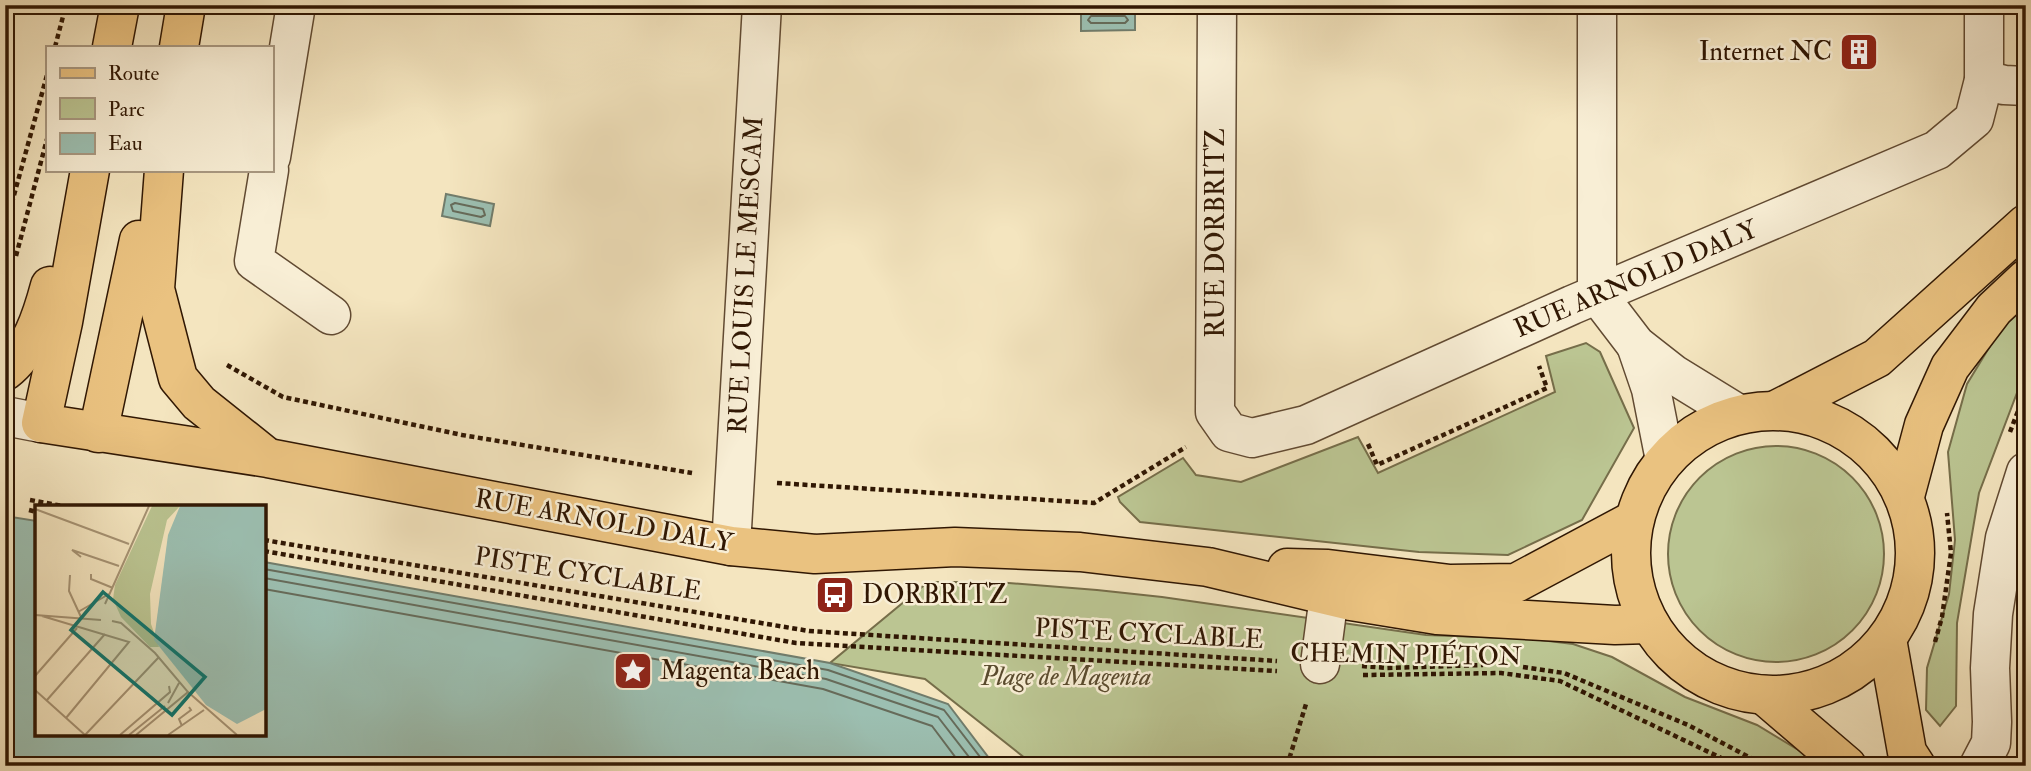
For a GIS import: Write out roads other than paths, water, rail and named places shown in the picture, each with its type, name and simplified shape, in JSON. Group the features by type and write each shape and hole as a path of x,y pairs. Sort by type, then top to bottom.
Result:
{"main road":[{"path":"113,46 120,5"},
{"path":"178,46 186,5"},
{"path":"5,371 31,339 43,314 84,172"},
{"path":"23,420 63,322 90,172"},
{"path":"98,433 154,172"},
{"path":"164,172 155,289 178,378 199,403 230,430 268,457"},
{"path":"1778,410 1877,358 2026,224"},
{"path":"1905,496 1924,425 1950,367 1994,309 2026,279"},
{"path":"1778,410 1819,417 1855,435 1884,462 1905,496 1915,532 1916,570 1906,606 1887,639 1863,663 1833,682 1799,693 1764,695 1730,689 1698,674 1670,653 1649,624 1635,591 1630,555 1634,520 1646,488 1665,460 1686,440 1710,424 1738,414 1778,410"},
{"name":"RUE ARNOLD DALY","path":"23,420 268,457 731,545 815,554 956,547 1080,552 1208,567 1328,569 1450,584 1516,583 1634,520"},
{"name":"RUE ARNOLD DALY","path":"1208,567 1329,596 1437,615 1615,625 1649,624"},
{"path":"1887,639 1907,752 1916,766"},
{"path":"1764,695 1847,766"}],"street":[{"path":"273,145 296,5"},
{"name":"RUE LOUIS LE MESCAM","path":"731,545 762,5"},
{"name":"RUE DORBRITZ","path":"1217,5 1215,412 1229,432 1252,438"},
{"path":"1597,5 1597,294 1636,345 1673,374 1738,414"},
{"name":"RUE ARNOLD DALY","path":"1252,438 1306,425 1597,294 1937,150 1974,119 1984,80 1984,5"},
{"path":"1984,80 2004,85 2026,86"},
{"path":"269,172 254,261 331,315"},
{"path":"1636,345 1651,389 1665,460"},
{"path":"1979,766 1991,743 1990,668 1993,614 2004,538 2026,472"},
{"path":"1318,669 1329,596"}],"water":[{"path":"1081,9 1135,9 1135,30 1081,31"},
{"path":"446,194 494,204 490,226 442,216"},
{"name":"Magenta Beach","path":"5,516 35,521 35,736 266,736 266,562 830,663 948,704 995,766 5,766"}],"place":[{"name":"Internet NC","path":"1859,52"},
{"name":"DORBRITZ","path":"835,595"},
{"name":"Magenta Beach","path":"633,671"}],"park label":[{"name":"Plage de Magenta","path":"1066,677"}]}
